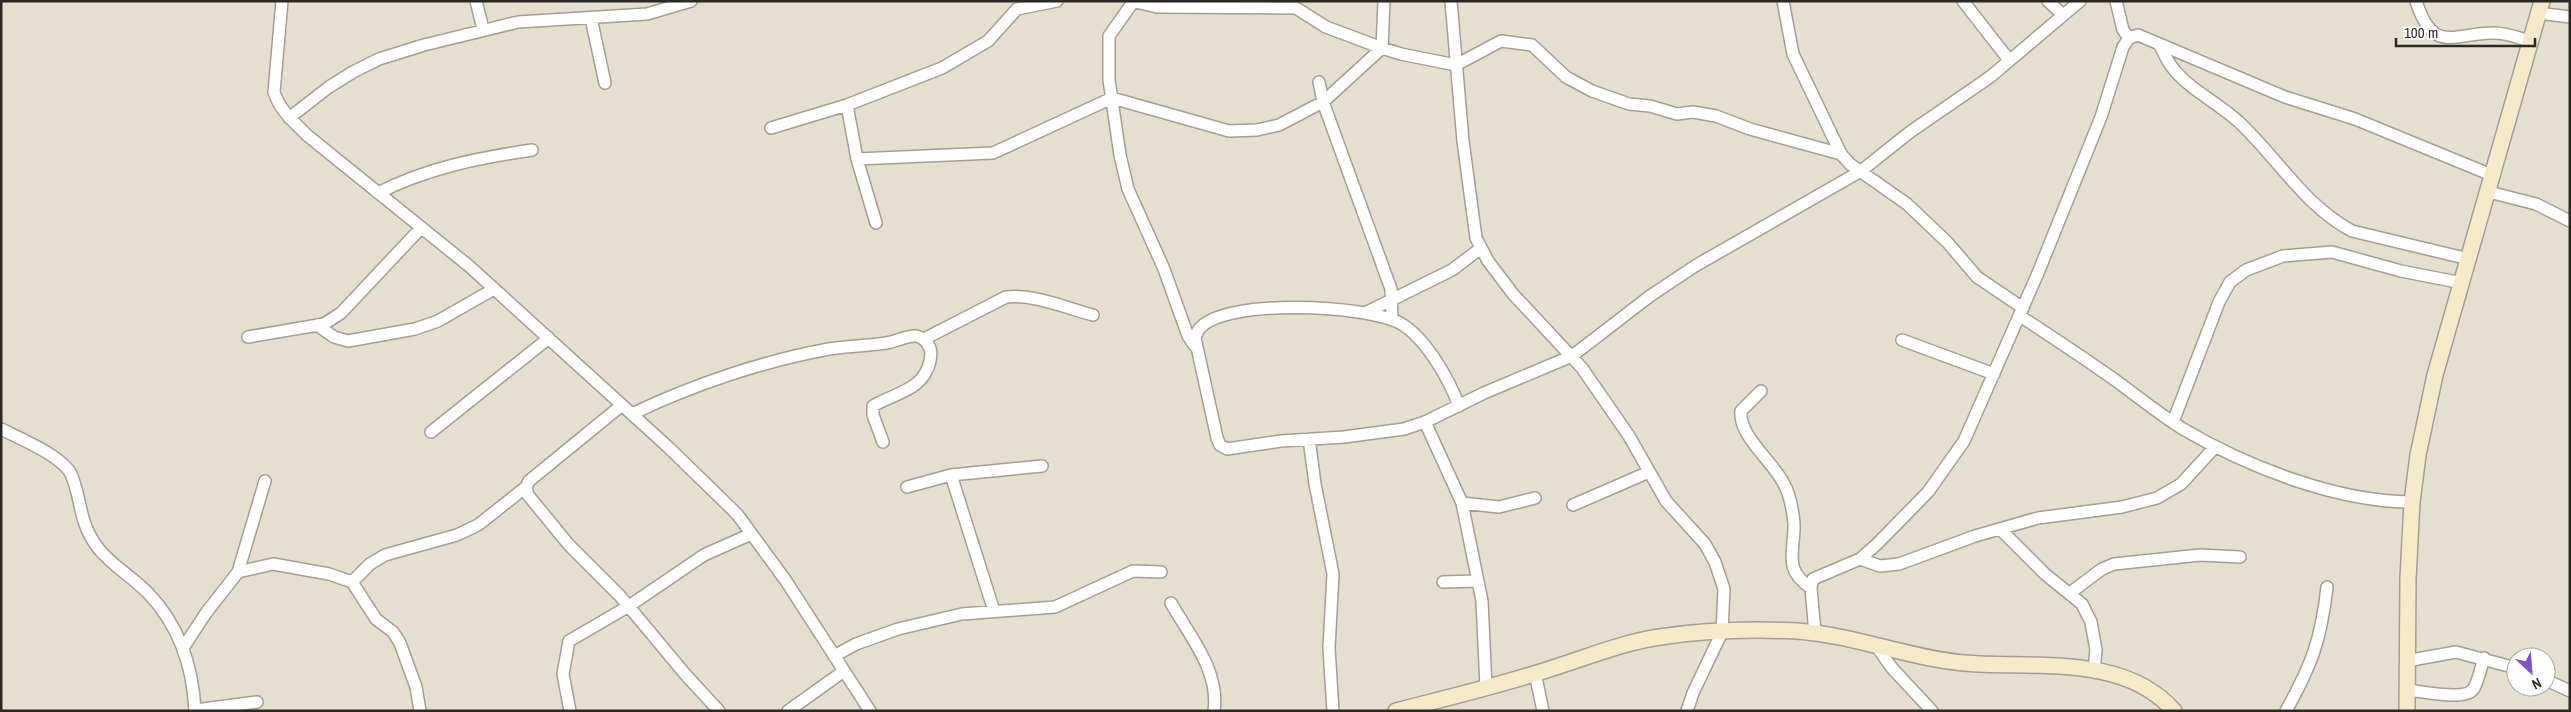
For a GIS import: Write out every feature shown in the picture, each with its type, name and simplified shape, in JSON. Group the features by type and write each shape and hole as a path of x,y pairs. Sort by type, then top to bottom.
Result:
{"main road":[{"path":"2407,711 2406,661 2412,502 2418,455 2435,375 2494,176 2540,7"},
{"path":"1396,711 1535,673 1637,641 1660,637 1722,632 1798,631 1964,663 2063,666 2124,677 2146,686 2174,711"}],"street":[{"path":"282,1 274,92 278,103 289,118 494,289 632,414 737,514 786,582 870,711"},
{"path":"476,1 483,29"},
{"path":"289,118 329,87 379,59 483,29 541,19 647,14 691,1"},
{"path":"771,128 847,105 908,83 970,53 988,41 1017,9 1057,1"},
{"path":"857,159 993,153 1112,98 1229,131 1257,130 1279,125 1323,102 1358,73 1382,48 1384,1"},
{"path":"1451,1 1469,201 1476,238 1513,294 1572,356 1628,436 1666,501 1704,544 1715,562 1724,589 1722,632 1687,711"},
{"path":"1783,1 1793,54 1841,154 1850,164 1907,204 1948,243 1977,277 2021,312 2173,422 2215,446 2294,478 2343,495 2381,502 2412,502"},
{"path":"1962,1 2009,60"},
{"path":"2048,1 2062,14"},
{"path":"1459,406 1438,362 1402,324 1367,312 1316,307 1224,315 1200,328 1195,338 1195,346 1220,445 1227,449 1281,440 1381,433 1425,422 1572,356 1650,296 1695,266 1861,171 1910,132 1990,77 2062,14 2080,1"},
{"path":"2116,1 2123,30 2129,38"},
{"path":"2416,1 2420,14 2434,34 2448,40 2494,33 2530,41"},
{"path":"1195,346 1188,336 1164,270 1128,189 1120,156 1112,98 1110,36 1132,2 1157,7 1179,4 1296,8 1326,27 1382,48 1456,65 1501,41 1532,45 1566,77 1592,92 1630,104 1650,106 1676,114 1693,112 1716,116 1750,129 1841,154"},
{"path":"2540,7 2570,17"},
{"path":"591,18 605,83"},
{"path":"1815,634 1811,588 1813,579 1818,575 1860,560 1928,492 1964,441 2021,312 2101,117 2122,47 2129,38 2138,35 2285,97 2356,119 2494,176"},
{"path":"2159,44 2176,72 2241,123 2313,203 2334,222 2352,231 2469,259"},
{"path":"1319,82 1323,102 1391,289 1392,320"},
{"path":"847,105 857,159 876,223"},
{"path":"378,193 407,178 456,164 532,150"},
{"path":"2489,192 2536,204 2570,221"},
{"path":"248,337 317,325 341,313 421,228"},
{"path":"1367,312 1452,270 1481,248"},
{"path":"2173,422 2219,302 2230,282 2246,270 2283,256 2332,252 2393,269 2462,283"},
{"path":"317,325 334,337 348,341 415,329 438,321 494,289"},
{"path":"924,339 1006,297 1016,296 1093,315"},
{"path":"632,414 715,380 776,362 827,350 887,343 916,336 924,339 931,352 927,372 921,381 882,401 872,410 883,442"},
{"path":"431,432 549,338"},
{"path":"1902,340 1994,374"},
{"path":"1761,391 1740,411 1740,419 1745,431 1783,482 1794,522 1791,556 1795,572 1811,588"},
{"path":"352,582 370,564 385,556 457,535 478,525 526,487 529,481 622,405"},
{"path":"1425,422 1462,503 1483,610 1486,687"},
{"path":"1,429 50,455 70,472 81,514 90,537 99,549 159,606 183,648 194,688 195,711 257,702"},
{"path":"1309,439 1315,484 1333,574 1334,588 1329,648 1333,711"},
{"path":"1860,560 1880,566 1899,564 2038,518 2122,507 2157,498 2181,484 2215,446"},
{"path":"907,487 952,475 1042,466"},
{"path":"1573,505 1649,472"},
{"path":"952,475 994,611"},
{"path":"183,648 206,613 238,572 265,481"},
{"path":"526,487 528,495 569,546 629,606 719,711"},
{"path":"1462,503 1499,507 1535,498"},
{"path":"2001,530 2044,574 2082,604 2090,622 2096,650 2094,671"},
{"path":"570,711 563,674 569,641 629,606 704,555 751,534"},
{"path":"2070,594 2102,569 2114,564 2200,556 2240,557"},
{"path":"238,572 273,564 329,574 352,582 376,619 393,632 400,643 416,687 420,711"},
{"path":"834,656 856,644 898,629 962,614 1055,607 1134,571 1161,572"},
{"path":"1444,582 1478,581"},
{"path":"2286,711 2315,654 2323,626 2327,587"},
{"path":"1171,603 1196,642 1205,661 1214,692 1214,711"},
{"path":"1877,647 1892,668 1932,711"},
{"path":"2406,661 2456,652 2506,665"},
{"path":"2407,690 2457,695 2468,694 2474,689 2484,658"},
{"path":"788,711 844,671"},
{"path":"1535,673 1543,711"},
{"path":"2556,685 2570,691"}]}
